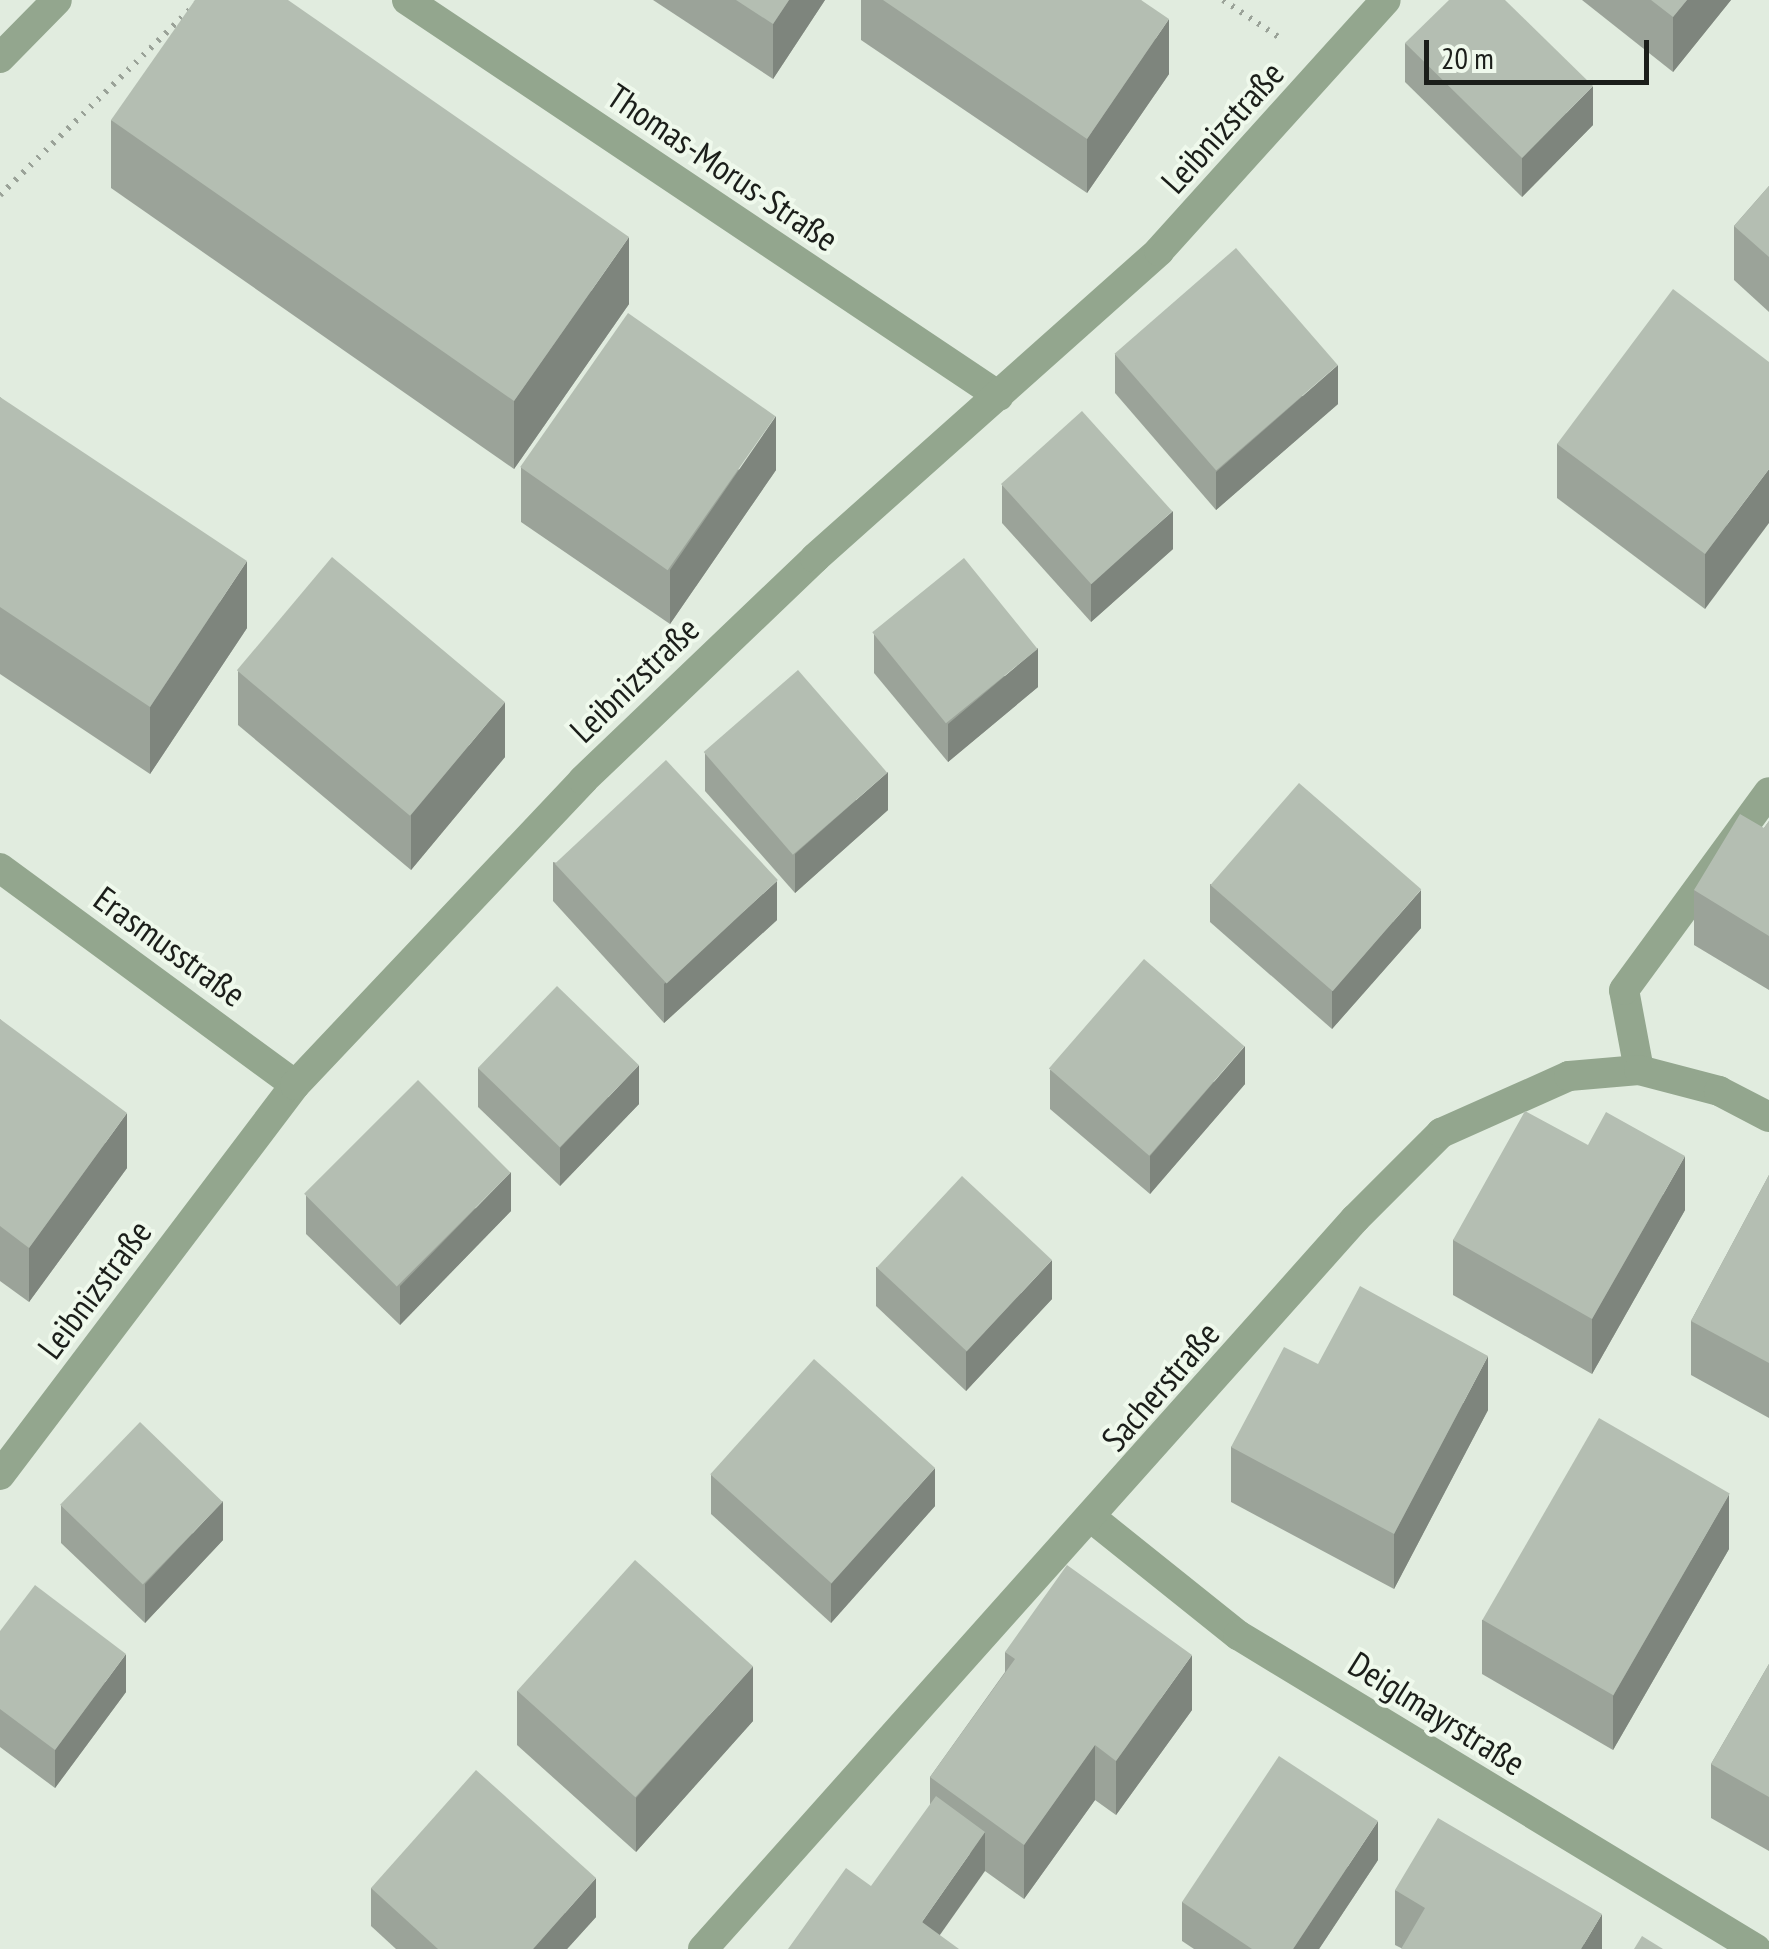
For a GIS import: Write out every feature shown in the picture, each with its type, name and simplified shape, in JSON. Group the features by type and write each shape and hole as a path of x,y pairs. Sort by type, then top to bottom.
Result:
{"street":[{"path":"0,58 57,0"},
{"name":"Thomas-Morus-Straße","path":"406,0 999,396"},
{"name":"Leibnizstraße","path":"0,1475 295,1084 582,780 816,558 1160,251 1386,0"},
{"path":"1639,1070 1624,990 1769,792"},
{"name":"Erasmusstraße","path":"0,868 295,1084"},
{"name":"Sacherstraße","path":"703,1949 1094,1519 1355,1219 1441,1132 1568,1076 1639,1070 1720,1091 1769,1117"},
{"name":"Deiglmayrstraße","path":"1094,1519 1238,1634 1756,1949"}],"path":[{"path":"0,195 200,0"},
{"path":"1223,0 1325,69"}],"building":[{"path":"195,0 288,0 629,237 514,401 111,120"},
{"path":"736,0 789,0 773,24"},
{"path":"883,0 1141,0 1169,19 1087,139"},
{"path":"1449,0 1505,0 1593,86 1522,158 1405,43"},
{"path":"1651,0 1687,0 1673,17"},
{"path":"1769,186 1769,257 1734,226"},
{"path":"1236,248 1338,365 1216,471 1114,354"},
{"path":"1673,289 1769,362 1769,469 1705,554 1557,444"},
{"path":"628,313 775,416 668,570 520,467"},
{"path":"0,397 247,561 150,707 0,607"},
{"path":"1082,411 1172,511 1091,584 1001,484"},
{"path":"332,557 505,702 410,816 237,670"},
{"path":"964,558 1038,649 946,723 872,632"},
{"path":"798,670 887,773 793,855 704,752"},
{"path":"666,760 778,880 667,984 555,864"},
{"path":"1299,783 1421,889 1333,991 1210,885"},
{"path":"1740,814 1764,828 1769,821 1769,936 1694,890"},
{"path":"1144,959 1244,1046 1149,1156 1049,1068"},
{"path":"557,986 639,1065 560,1147 478,1068"},
{"path":"0,1019 127,1113 29,1248 0,1226"},
{"path":"418,1080 511,1173 397,1286 304,1194"},
{"path":"1525,1111 1588,1145 1606,1112 1685,1156 1592,1319 1453,1240"},
{"path":"1769,1175 1769,1363 1691,1321"},
{"path":"962,1176 1052,1260 967,1351 877,1267"},
{"path":"1360,1286 1488,1356 1394,1534 1231,1447 1284,1347 1318,1364"},
{"path":"814,1359 935,1468 831,1583 710,1474"},
{"path":"1599,1418 1730,1494 1613,1695 1482,1620"},
{"path":"140,1422 223,1502 143,1585 60,1505"},
{"path":"635,1560 753,1666 635,1797 517,1691"},
{"path":"1067,1565 1192,1655 1116,1761 1095,1745 1024,1845 930,1777 1015,1659 1005,1652"},
{"path":"35,1585 126,1654 55,1750 0,1709 0,1631"},
{"path":"1769,1664 1769,1797 1711,1764"},
{"path":"1279,1756 1378,1821 1293,1949 1252,1949 1182,1902"},
{"path":"476,1770 596,1878 533,1949 438,1949 371,1888"},
{"path":"936,1796 985,1832 922,1922 959,1949 788,1949 846,1868 871,1886"},
{"path":"1438,1818 1602,1914 1581,1949 1401,1949 1425,1908 1395,1890"},
{"path":"1642,1936 1663,1949 1634,1949"}]}
